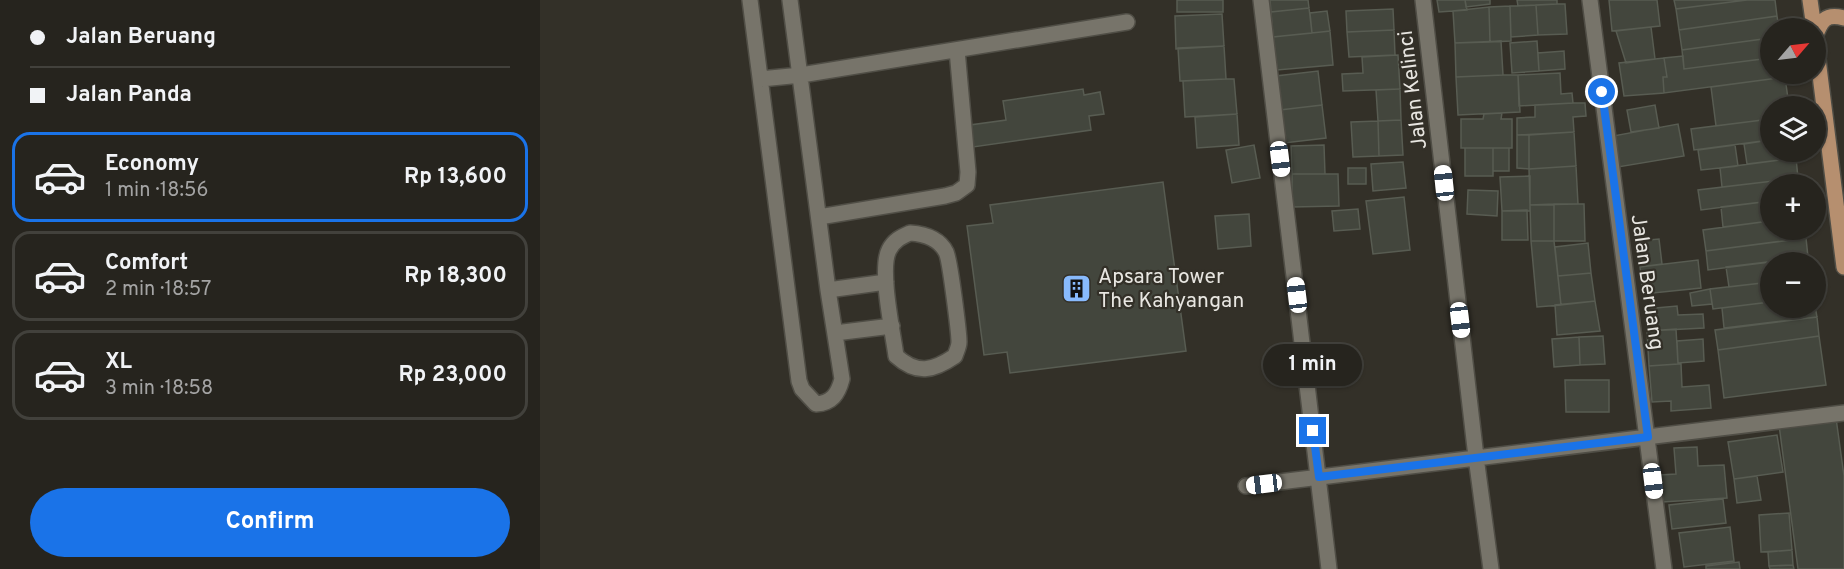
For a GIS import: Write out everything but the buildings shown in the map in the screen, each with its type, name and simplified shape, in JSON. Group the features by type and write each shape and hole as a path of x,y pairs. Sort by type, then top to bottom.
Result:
{"main road":[{"path":"1810,0 1813,18"},
{"path":"1826,18 1833,16 1844,18"},
{"path":"1821,84 1844,267"}],"street":[{"path":"750,0 799,381 802,389 816,404 826,403 838,394 842,379 790,0"},
{"path":"1261,0 1329,569"},
{"name":"Jalan Kelinci","path":"1423,0 1491,569"},
{"name":"Jalan Beruang","path":"1590,0 1664,569"},
{"path":"761,79 801,75 1127,22"},
{"path":"819,218 956,193 967,185 968,172 957,50"},
{"path":"910,233 924,234 936,241 947,253 959,344 954,356 931,369 907,366 896,356 886,282 885,264 889,249 898,238 910,233"},
{"path":"828,290 886,282"},
{"path":"835,333 892,326"},
{"path":"1246,486 1844,414"}],"place":[{"name":"Apsara Tower The Kahyangan","path":"1077,288"}],"route":[{"path":"1313,431 1319,477 1648,437 1602,92"}]}
